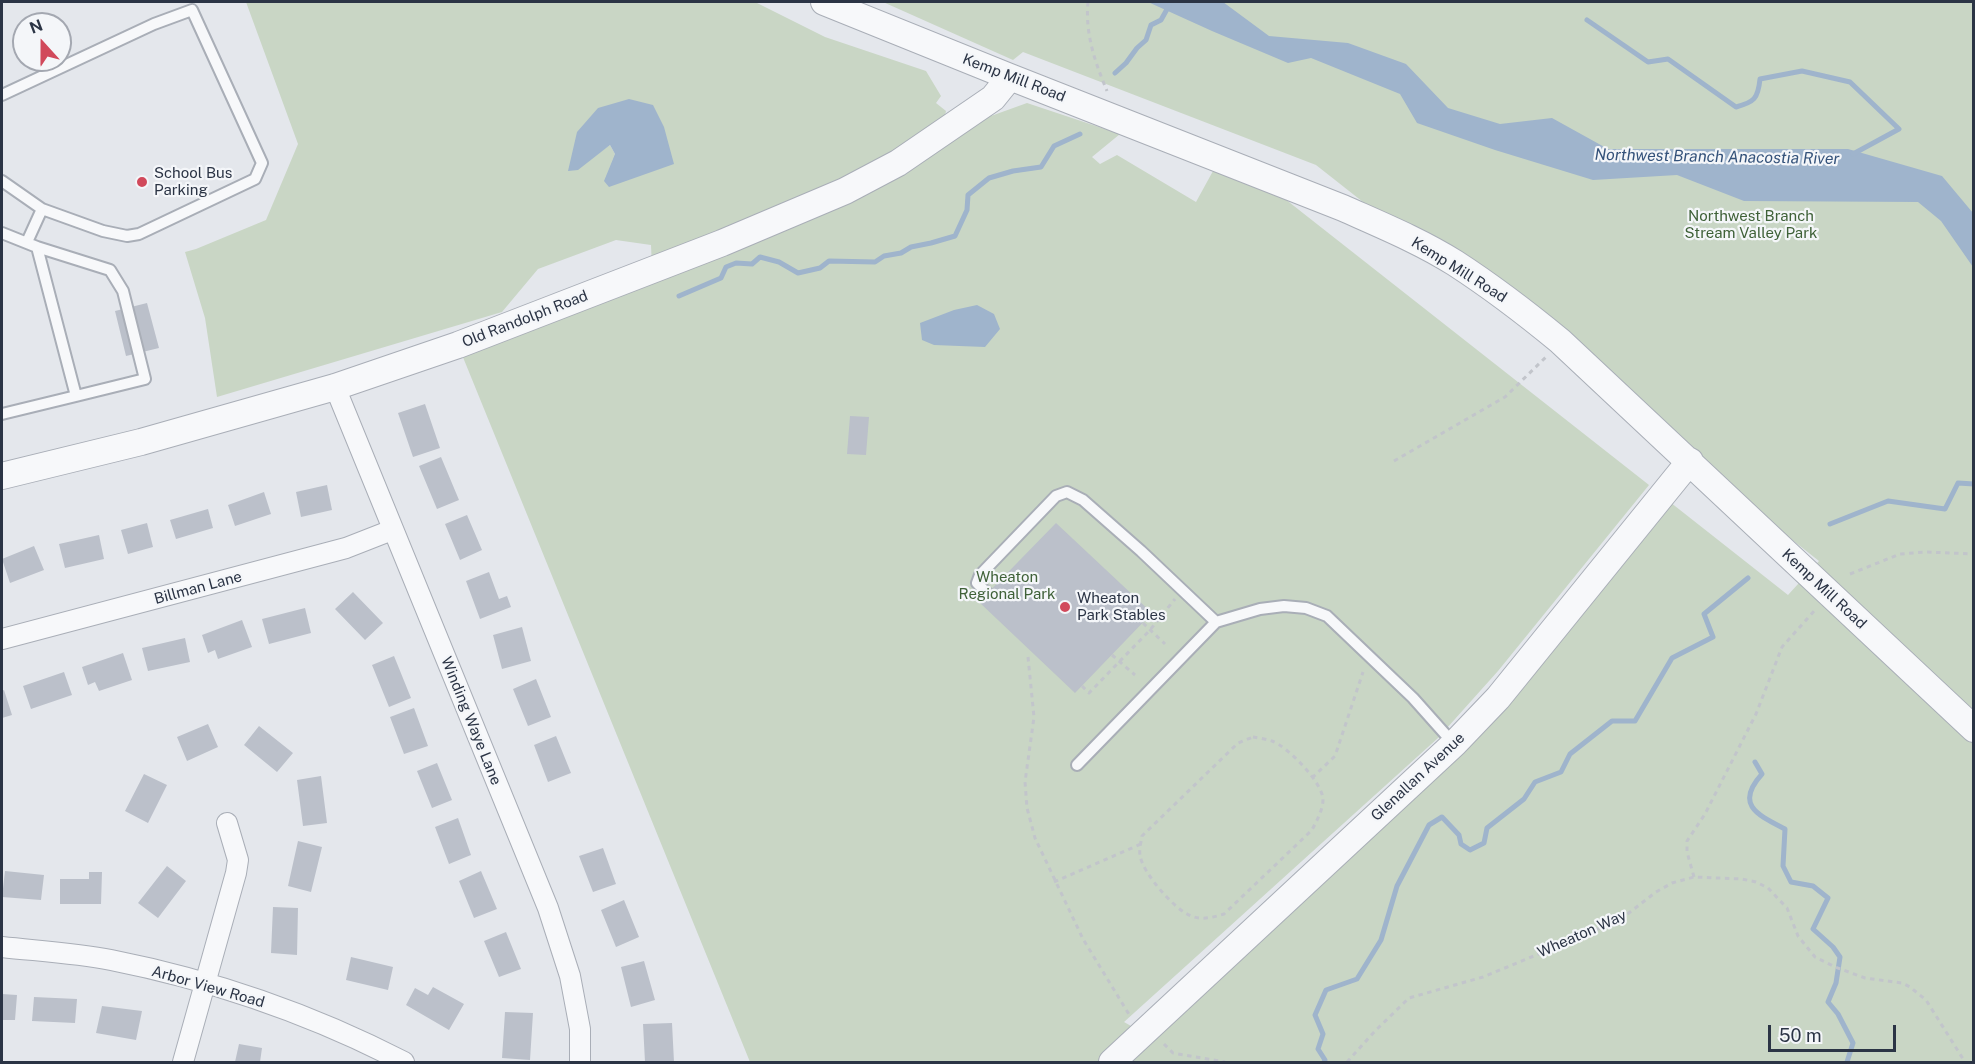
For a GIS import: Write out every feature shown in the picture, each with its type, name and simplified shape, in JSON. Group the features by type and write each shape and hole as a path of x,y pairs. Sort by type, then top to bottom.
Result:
{"street":[{"name":"Kemp Mill Road","path":"824,2 1266,177 1390,229 1454,263 1510,300 1560,341 1974,729"},
{"name":"Old Randolph Road","path":"2,476 141,442 335,387 458,345 722,243 845,191 898,163 993,98 1010,77"},
{"name":"Winding Waye Lane","path":"335,387 548,908 570,976 580,1029 580,1062"},
{"name":"Glenallan Avenue","path":"1112,1062 1454,744 1505,689 1690,461"},
{"name":"Billman Lane","path":"2,639 346,548 392,530"},
{"path":"183,1062 236,873 238,860 227,822"},
{"name":"Arbor View Road","path":"2,947 110,960 206,984 284,1009 380,1049 404,1062"}],"lane":[{"path":"2,95 154,24 192,10 262,163 255,179 139,234 127,236 103,231 42,209 2,181"},
{"path":"42,209 32,244 76,396"},
{"path":"2,233 110,270 123,291 145,378 2,414"},
{"path":"987,593 977,583 980,575 1056,496 1067,492 1083,500 1216,622"},
{"path":"1077,765 1216,622 1260,609 1284,606 1306,608 1327,616 1413,698 1454,744"}],"path":[{"path":"1088,2 1086,23 1095,62 1107,91"},
{"path":"1394,461 1505,397 1543,362 1560,341"},
{"path":"1850,574 1900,555 1926,552 1974,554"},
{"path":"1082,686 1089,693 1121,662 1176,598"},
{"path":"1694,878 1686,852 1687,841 1705,814 1756,714 1782,646 1819,606"},
{"path":"1143,623 1165,644"},
{"path":"1112,654 1135,675"},
{"path":"1028,657 1034,717 1025,783 1027,808 1035,838 1054,882 1115,995 1144,1034 1154,1042 1166,1044 1173,1053 1225,1062"},
{"path":"1312,778 1335,756 1363,672"},
{"path":"1253,737 1272,741 1292,754 1312,778 1323,798 1321,812 1312,830 1224,914 1207,920 1188,915 1171,901 1149,875 1140,856 1142,836 1238,743 1253,737"},
{"path":"1054,882 1141,844"},
{"name":"Wheaton Way","path":"1347,1062 1409,998 1483,977 1563,944 1621,919 1656,892 1672,883 1694,878 1742,879 1768,888 1787,908 1798,936 1815,957 1865,978 1902,983 1911,987 1926,1000 1965,1062"}],"green space":[{"path":"246,2 755,2 825,37 926,71 941,96 936,103 946,111 941,134 1027,103 1120,134 1092,157 1100,164 1117,155 1196,202 1224,151 1649,485 1498,671 1438,738 1124,1022 1138,1030 1449,749 1661,495 1788,595 1819,561 1316,165 1023,52 1013,60 883,2 1973,2 1973,1062 750,1062 458,345 652,268 651,245 616,240 538,269 502,312 217,397 205,318 185,252 266,220 298,144","holes":["627,124 615,154 610,145 597,154"]}],"water":[{"name":"Northwest Branch Anacostia River","path":"1148,2 1223,2 1269,36 1348,43 1406,64 1448,108 1500,124 1552,118 1608,149 1848,149 1942,176 1973,213 1973,267 1941,221 1918,202 1744,201 1677,175 1593,180 1417,123 1400,94 1311,58 1288,63"},
{"path":"629,99 653,105 664,127 674,164 609,187 604,181 615,154 610,145 578,170 568,171 577,132 598,108"},
{"path":"977,305 994,314 1000,329 985,347 934,345 922,340 920,323 954,310"}],"building":[{"path":"147,303 159,348 126,356 115,311"},
{"path":"425,404 440,448 413,457 398,413"},
{"path":"850,416 869,417 866,455 847,454"},
{"path":"441,457 459,500 437,509 419,466"},
{"path":"327,485 332,510 301,517 296,492"},
{"path":"264,492 271,514 235,526 228,505"},
{"path":"208,509 213,528 176,539 170,520"},
{"path":"467,515 482,550 460,560 445,524"},
{"path":"147,523 153,547 128,554 121,530"},
{"name":"Wheaton Park Stables","path":"1056,523 1152,613 1075,693 979,602"},
{"path":"99,535 104,559 65,568 59,544"},
{"path":"34,546 44,570 10,583 2,559"},
{"path":"489,572 499,599 507,596 511,607 480,619 466,581"},
{"path":"353,592 383,623 365,640 335,609"},
{"path":"305,608 311,633 269,644 262,619"},
{"path":"242,620 252,647 218,659 215,650 208,653 202,635"},
{"path":"522,627 531,661 502,669 493,635"},
{"path":"185,638 190,662 148,671 142,648"},
{"path":"123,653 132,680 99,691 95,682 88,685 82,667"},
{"path":"394,656 411,698 389,707 372,665"},
{"path":"64,672 72,695 31,709 23,686"},
{"path":"536,679 551,717 528,726 513,689"},
{"path":"4,690 12,715 2,718 2,691"},
{"path":"414,708 428,746 404,754 390,717"},
{"path":"208,724 218,747 187,761 177,737"},
{"path":"259,726 293,753 277,772 244,745"},
{"path":"556,736 571,773 548,782 534,745"},
{"path":"437,763 452,800 432,808 417,771"},
{"path":"144,774 167,785 148,823 125,811"},
{"path":"321,776 327,823 303,826 297,780"},
{"path":"458,818 471,855 449,864 435,827"},
{"path":"298,841 322,847 311,892 288,886"},
{"path":"603,848 616,884 593,892 579,856"},
{"path":"167,866 186,881 158,918 138,903"},
{"path":"5,871 44,875 41,900 2,897"},
{"path":"481,871 497,909 474,918 459,881"},
{"path":"89,872 102,872 101,904 60,904 60,879 89,879"},
{"path":"624,900 639,937 616,947 601,910"},
{"path":"273,907 298,908 297,955 271,953"},
{"path":"506,932 521,969 499,977 484,941"},
{"path":"351,957 393,967 388,990 346,980"},
{"path":"644,961 655,1000 631,1007 621,967"},
{"path":"433,987 464,1004 449,1030 406,1005 415,988 428,995"},
{"path":"2,994 17,995 15,1020 2,1020"},
{"path":"34,997 77,999 75,1023 32,1021"},
{"path":"102,1006 142,1011 136,1040 96,1033"},
{"path":"505,1012 533,1013 530,1060 502,1058"},
{"path":"672,1023 674,1062 645,1062 643,1024"},
{"path":"239,1044 262,1048 260,1062 235,1062"}],"waterway":[{"path":"1115,73 1146,40 1151,25 1161,20 1171,2"},
{"path":"1587,20 1648,62 1668,59 1736,107 1754,99 1760,79 1802,71 1850,82 1899,129 1853,154"},
{"path":"679,296 721,278 726,267 736,263 752,264 760,257 779,262 798,273 820,268 829,261 875,262 884,256 901,253 911,247 955,236 967,210 968,195 989,178 1013,171 1041,167 1054,146 1080,134"},
{"path":"1830,524 1888,501 1945,509 1958,483 1974,484"},
{"path":"1324,1062 1318,1049 1323,1034 1315,1015 1326,990 1357,979 1381,940 1397,886 1429,825 1442,817 1459,835 1461,844 1470,850 1484,843 1487,828 1524,799 1535,782 1561,772 1570,754 1612,721 1635,721 1672,658 1713,637 1704,614 1748,578"},
{"path":"1755,762 1762,774 1754,785 1750,801 1758,814 1785,829 1783,866 1791,882 1813,886 1828,898 1813,929 1833,947 1840,957 1836,983 1828,1002 1838,1014 1853,1043 1847,1062"}],"place":[{"name":"School Bus Parking","path":"142,182"},
{"name":"Wheaton Park Stables","path":"1065,607"}],"park label":[{"name":"Northwest Branch Stream Valley Park","path":"1751,224"},
{"name":"Wheaton Regional Park","path":"1007,586"}]}
